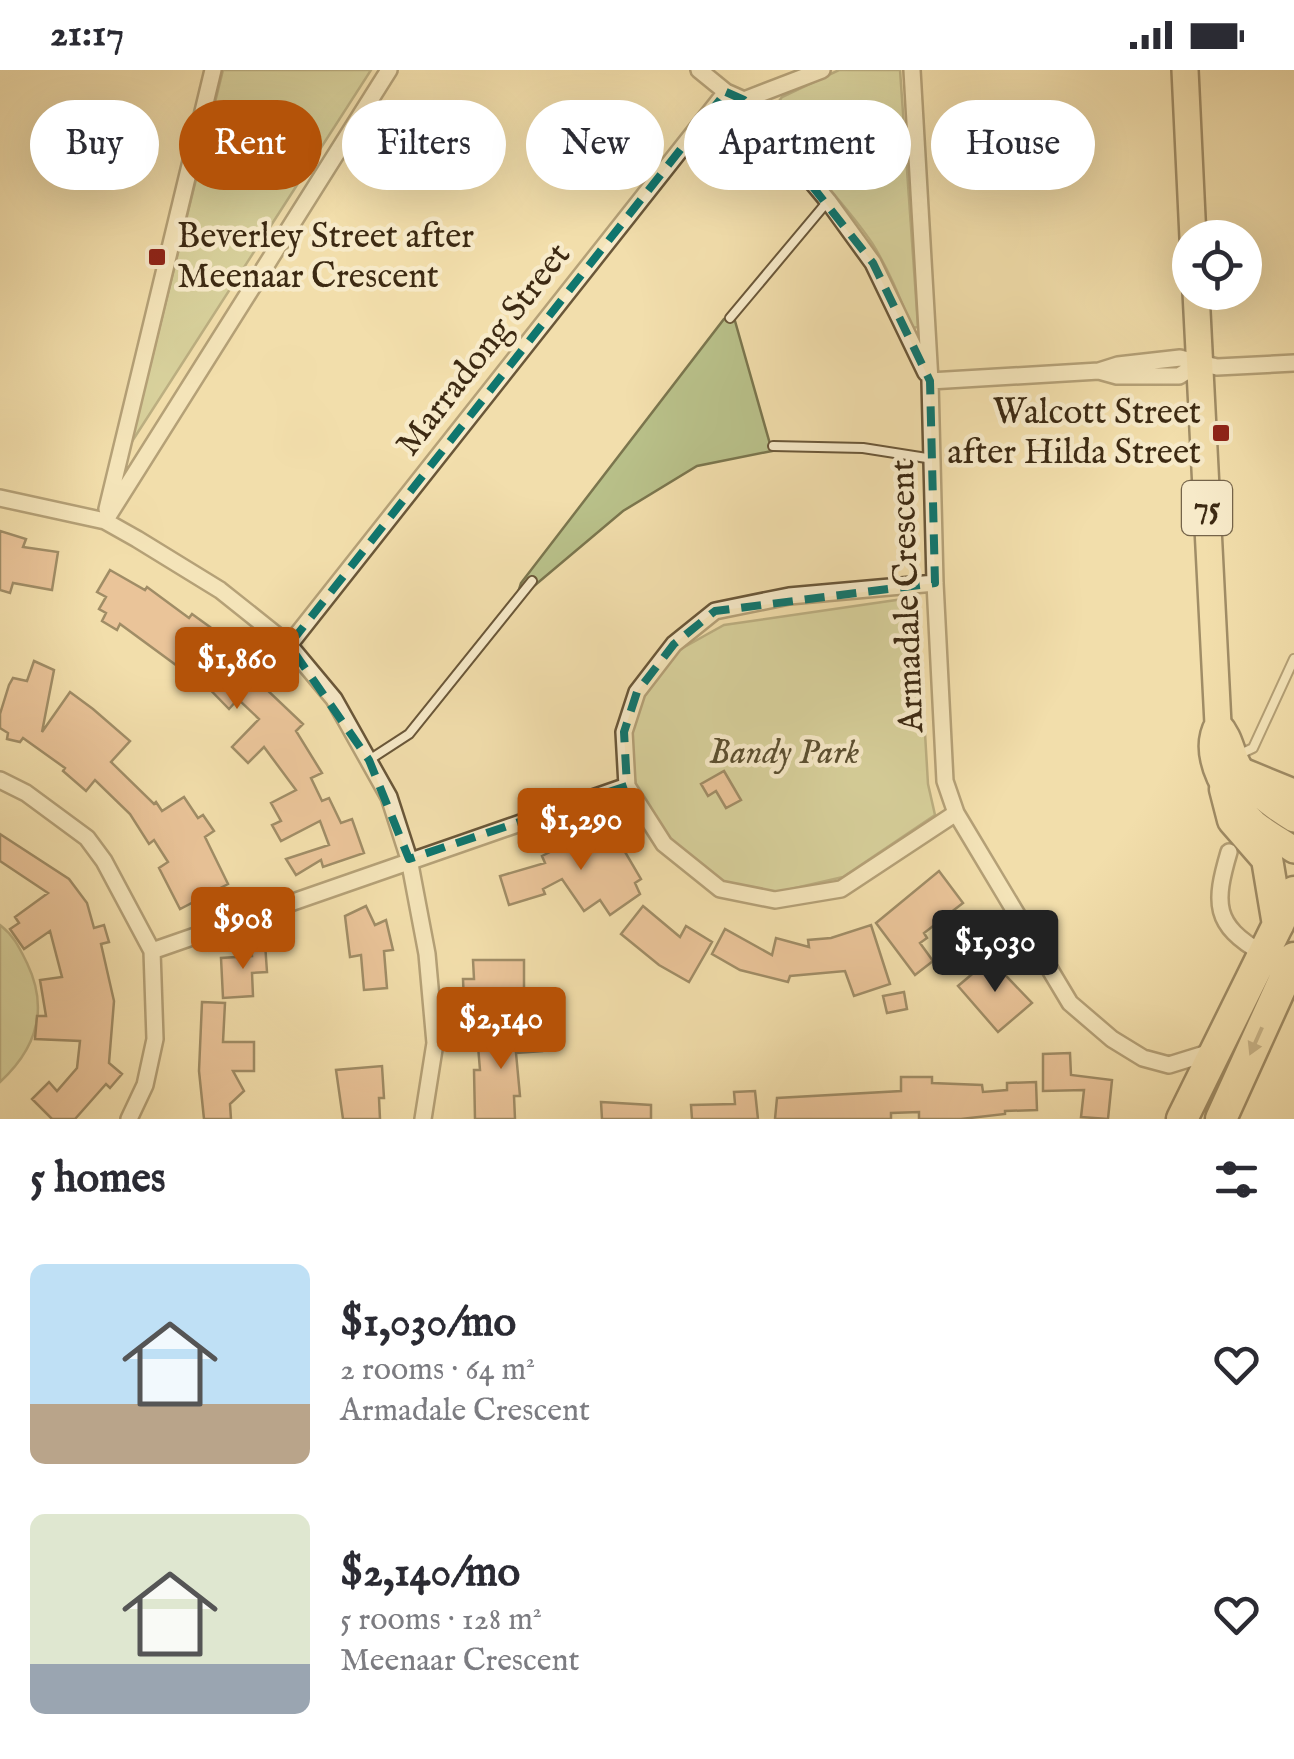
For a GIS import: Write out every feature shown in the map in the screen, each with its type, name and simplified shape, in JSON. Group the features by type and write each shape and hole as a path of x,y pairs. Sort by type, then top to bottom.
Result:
{"highway":[{"path":"1278,924 1267,859 1234,820 1234,774 1294,795"},
{"path":"1182,1119 1202,1056 1294,892"},
{"path":"1221,1119 1294,958"}],"main road":[{"path":"1184,70 1193,220"},
{"name":"75","path":"1197,310 1218,724 1212,736 1214,756 1234,774 1253,822 1294,850"},
{"path":"1234,774 1294,819"}],"street":[{"path":"104,521 213,70"},
{"path":"104,521 389,70"},
{"name":"Armadale Crescent","path":"699,70 726,92 744,100"},
{"path":"744,100 822,70"},
{"path":"912,70 930,381 1099,371 1117,376 1179,376 1200,363 1217,367 1294,363"},
{"name":"Marradong Street","path":"289,645 726,92"},
{"name":"Armadale Crescent","path":"819,190 873,263 930,381 945,782 956,813 1070,1002 1112,1039 1143,1058 1169,1066 1202,1056"},
{"path":"0,498 104,521 220,590 289,645 334,700 389,797 409,859 427,954 435,1042 423,1119"},
{"path":"935,583 789,596 715,611 674,644 637,692 624,732 627,786 664,844 720,889 775,900 841,889 956,813"},
{"path":"0,780 26,793 87,838 104,861 152,951 154,1039 146,1084 129,1119"},
{"path":"152,951 627,786"},
{"path":"1230,852 1220,885 1220,914 1230,932 1262,953"}],"lane":[{"path":"730,318 828,201"},
{"path":"772,446 863,448 933,459"},
{"path":"369,760 408,734 532,582"},
{"path":"1234,774 1253,748 1294,659"}],"highlighted area":[{"path":"726,92 744,100 873,263 930,381 935,583 715,611 674,644 637,692 624,732 627,786 409,859 369,760 289,645"}],"green space":[{"path":"223,70 371,70 352,100 342,100 342,115 322,146 322,100 216,100"},
{"path":"839,70 900,70 902,100 780,100"},
{"path":"193,190 294,190 131,443"},
{"path":"830,190 908,190 918,327 912,328 872,243"},
{"path":"724,319 735,321 772,451 697,466 623,511 515,602 521,583"},
{"name":"Bandy Park","path":"917,597 928,784 935,815 843,877 778,892 727,885 674,844 636,788 630,738 643,698 679,650 724,625"},
{"path":"0,925 13,938 27,963 34,980 38,1012 31,1042 0,1082"}],"building":[{"path":"0,531 26,539 23,547 58,552 52,590 13,583 10,593 0,590"},
{"path":"110,570 145,590 147,587 189,618 192,614 210,627 206,632 303,724 296,731 322,773 311,778 322,801 329,798 341,823 352,819 364,853 323,867 321,860 296,875 286,859 329,845 320,821 281,841 272,825 281,821 271,803 296,790 264,747 248,763 232,747 259,719 238,699 229,709 184,663 180,668 120,624 117,630 102,621 106,613 99,609 106,597 97,592"},
{"path":"34,661 54,670 42,732 70,692 93,709 130,741 111,762 154,804 162,811 184,797 198,818 203,815 214,831 205,837 228,884 180,909 159,868 168,862 154,840 149,844 130,814 95,780 86,791 63,771 65,768 23,738 20,742 7,739 8,733 0,728 0,714 9,685 13,678 27,681"},
{"path":"724,771 741,800 726,808 716,791 708,796 701,784"},
{"path":"608,823 641,879 635,883 640,894 610,915 600,900 584,911 562,879 543,889 545,894 509,905 500,876 545,863 542,856"},
{"path":"0,834 69,879 87,903 94,928 104,925 109,942 101,944 114,1001 109,1063 122,1074 110,1088 106,1084 75,1119 52,1119 32,1099 49,1082 57,1091 77,1068 80,1041 35,1039 37,1016 46,1016 40,980 62,977 50,931 24,949 10,929 19,923 15,917 48,893 0,861"},
{"path":"939,871 963,903 924,933 927,938 920,943 933,961 915,975 876,923"},
{"path":"366,906 375,925 386,920 393,950 384,951 387,988 364,990 361,955 350,957 345,916"},
{"path":"643,906 680,937 686,926 712,942 689,982 659,965 621,934"},
{"path":"871,925 890,984 854,996 845,971 790,976 788,982 740,970 712,954 725,929 772,955 776,938 809,947 808,940 831,938"},
{"path":"265,943 267,972 252,973 253,996 223,998 221,958 252,956 251,944"},
{"path":"990,959 1032,1003 998,1032 958,986"},
{"path":"473,960 524,960 521,1011 479,1011 479,1003 464,1003 463,979 474,979"},
{"path":"904,992 907,1009 887,1013 883,996"},
{"path":"202,1002 225,1003 223,1042 254,1042 254,1071 233,1071 244,1091 230,1104 231,1119 204,1119 199,1071"},
{"path":"540,1029 542,1051 516,1053 520,1096 514,1096 515,1119 475,1119 474,1070 480,1070 477,1034"},
{"path":"1070,1053 1071,1075 1112,1080 1108,1119 1081,1117 1084,1090 1043,1091 1043,1054"},
{"path":"382,1066 384,1098 379,1098 380,1119 343,1119 336,1070"},
{"path":"901,1077 932,1077 932,1083 982,1085 983,1092 1007,1090 1007,1083 1036,1082 1037,1110 961,1119 919,1119 919,1112 891,1113 891,1119 775,1119 777,1098 901,1091"},
{"path":"755,1091 758,1119 692,1119 691,1105 735,1104 734,1092"},
{"path":"601,1102 651,1105 651,1119 602,1119"}],"place":[{"name":"Beverley Street after Meenaar Crescent","path":"157,257"},
{"name":"Walcott Street after Hilda Street","path":"1221,433"}]}
